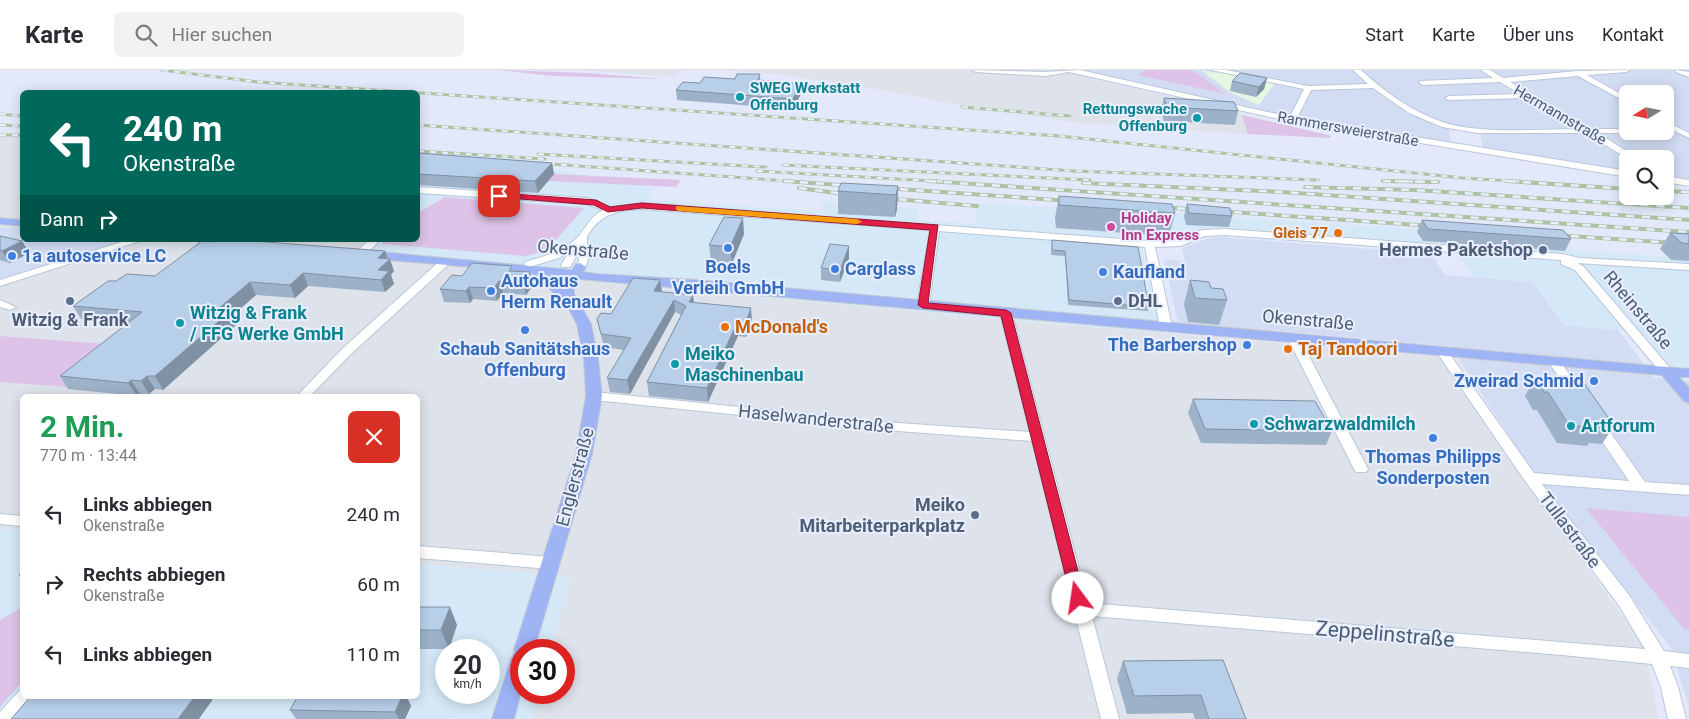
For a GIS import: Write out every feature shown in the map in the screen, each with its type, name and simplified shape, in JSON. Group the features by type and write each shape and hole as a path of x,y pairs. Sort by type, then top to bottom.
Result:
{"main road":[{"path":"0,221 20,223"},
{"path":"224,242 247,244"},
{"name":"Okenstraße","path":"355,254 467,264 527,266 597,278 696,284 1689,373"},
{"name":"Englerstraße","path":"527,266 542,274 567,272 560,294 571,303 584,324 591,359 594,396 584,454 527,639"},
{"path":"567,272 567,294 571,303"},
{"name":"Okenstraße","path":"567,272 636,273 696,284"},
{"path":"571,303 578,286 597,278"},
{"name":"Rheinstraße","path":"1666,371 1689,398"},
{"path":"503,719 510,696"}],"street":[{"path":"976,70 1040,74 1069,70"},
{"path":"1040,74 1054,70"},
{"name":"Rammersweierstraße","path":"1069,70 1292,120 1619,173"},
{"path":"1090,75 1100,70"},
{"path":"1215,70 1241,72 1308,88 1372,86"},
{"path":"1357,70 1372,86 1416,112 1455,128 1478,131 1619,131"},
{"name":"Hermannstraße","path":"1485,70 1526,96 1621,150"},
{"path":"1422,83 1500,80 1576,72 1626,70"},
{"path":"1680,70 1689,76"},
{"path":"1576,72 1619,96"},
{"path":"1292,120 1308,88"},
{"path":"1448,98 1526,96"},
{"path":"1676,129 1689,127"},
{"path":"1455,128 1458,148"},
{"path":"1676,129 1689,136"},
{"path":"1478,131 1482,151"},
{"path":"1674,180 1689,183"},
{"path":"420,190 587,202 596,203 608,209"},
{"path":"527,266 560,254 582,238 598,216 608,209 642,206 1148,244 1181,243 1202,233 1225,232 1551,257 1579,265 1590,260 1689,267"},
{"path":"923,305 934,227"},
{"path":"567,272 584,261 582,238"},
{"path":"0,283 132,242"},
{"path":"355,254 372,242"},
{"path":"1148,244 1166,326"},
{"path":"304,394 346,352 445,262"},
{"name":"Rheinstraße","path":"1579,265 1666,371"},
{"path":"1006,313 1110,719"},
{"path":"1293,337 1361,469"},
{"name":"Tullastraße","path":"1442,350 1530,478 1641,624 1658,657 1675,705 1677,719"},
{"path":"1554,361 1639,484"},
{"name":"Haselwanderstraße","path":"594,396 884,426 1038,437"},
{"path":"1530,478 1639,484 1689,490"},
{"path":"0,519 20,521"},
{"path":"420,552 551,563"},
{"name":"Zeppelinstraße","path":"1081,609 1689,661"},
{"path":"5,719 22,699"}],"shaded area":[{"path":"500,70 586,73 663,79 553,76"},
{"path":"583,70 682,70 676,77"},
{"path":"725,70 1056,70 1243,114 1248,134 1079,123 959,105 871,88 776,74"},
{"path":"1077,70 1689,70 1689,180 1674,178 1674,150 1619,150 1619,170 1483,149 1479,129 1448,125 1451,143 1304,120"},
{"path":"1145,70 1192,70 1226,94 1138,75"},
{"path":"1201,70 1275,83 1259,105 1231,93"},
{"path":"1242,115 1332,136 1329,138 1248,134"},
{"path":"0,136 20,138 20,228 0,227"},
{"path":"420,160 571,172 655,187 649,200 820,211 824,201 919,209 917,220 975,224 977,203 1170,213 1484,234 1564,249 1668,257 1671,260 1689,261 1689,368 1671,366 1641,332 1564,325 1533,282 1473,277 1452,247 1206,230 1165,241 1140,240 1163,333 614,284 349,255 365,242 420,242"},
{"path":"554,174 681,180 676,187 548,181"},
{"path":"445,197 584,208 547,250 527,256 383,244 382,242 420,242 420,212"},
{"path":"0,227 20,228 20,242 144,242 0,284"},
{"path":"1221,237 1431,254 1445,275 1533,282 1564,325 1618,330 1654,378 1689,381 1689,708 1671,648 1533,472 1450,346 1178,322 1164,259 1185,261 1182,248 1209,238"},
{"path":"144,242 365,242 350,255 614,284 1441,357 1644,647 1659,719 532,719 536,704 575,704 575,639 554,639 571,576 420,564 420,394 20,394 20,530 0,528 0,284"},
{"path":"0,336 119,345 66,387 0,382"},
{"path":"1586,508 1689,517 1689,629 1684,629"},
{"path":"0,528 20,530 20,699 420,699 420,564 571,576 554,639 510,639 510,704 536,704 532,719 0,719"},
{"path":"20,608 20,684 0,707 0,620"}],"building":[{"path":"1240,73 1267,78 1259,87 1232,81"},
{"path":"737,74 760,74 758,80 801,84 793,99 676,90 683,82 700,83 704,77 735,79"},
{"path":"1164,98 1234,102 1238,111 1167,107"},
{"path":"420,153 552,163 535,181 420,174"},
{"path":"841,183 898,186 896,195 838,191"},
{"path":"1059,196 1172,204 1175,213 1059,205"},
{"path":"1187,204 1230,208 1232,216 1189,213"},
{"path":"724,217 743,218 730,247 709,245"},
{"path":"1422,220 1563,230 1571,239 1428,229"},
{"path":"1670,233 1689,234 1689,244 1682,243"},
{"path":"0,236 20,241 2,251 0,250"},
{"name":"Kaufland","path":"1052,240 1138,247 1149,307 1069,300 1065,251 1052,250"},
{"name":"Witzig & Frank / FFG Werke GmbH","path":"201,242 266,242 385,251 378,258 390,259 378,270 389,271 381,280 303,273 290,285 250,282 217,310 231,311 155,376 147,376 141,381 131,380 128,383 60,376 142,312 73,306 108,281 116,281 127,274 155,276"},
{"path":"830,244 849,246 840,270 821,268"},
{"path":"472,263 512,266 509,271 530,272 523,282 499,281 494,288 469,287 466,291 440,289 452,275 462,276"},
{"path":"633,278 660,280 654,291 693,295 689,302 751,308 745,324 737,323 707,388 647,382 686,306 674,300 627,380 607,378 631,338 601,334 597,319 601,313 611,314"},
{"path":"1190,280 1209,282 1211,288 1223,289 1227,300 1195,298"},
{"path":"1535,378 1584,383 1614,426 1596,424 1599,428 1569,425 1548,392 1544,392"},
{"path":"1193,399 1315,401 1332,431 1205,429"},
{"path":"420,607 450,607 441,630 420,630"},
{"path":"1223,660 1246,719 1209,719 1201,695 1134,696 1123,661"},
{"path":"28,699 193,699 178,719 11,719"},
{"path":"296,699 401,699 395,712 290,710"}],"railway":[{"path":"162,70 258,82 377,90"},
{"path":"420,93 1059,136 1463,178 1526,182"},
{"path":"962,107 1070,116"},
{"path":"0,114 20,116"},
{"path":"0,125 20,126"},
{"path":"420,125 1074,171 1318,180"},
{"path":"0,135 20,135"},
{"path":"420,151 545,159"},
{"path":"538,154 766,167"},
{"path":"537,163 802,182"},
{"path":"783,165 1090,180"},
{"path":"757,171 950,182"},
{"path":"784,181 854,186"},
{"path":"928,181 1689,232"},
{"path":"1383,181 1438,182"},
{"path":"1507,181 1619,188"},
{"path":"1083,183 1282,192 1689,220"},
{"path":"1305,187 1415,190 1689,208"},
{"path":"799,188 851,195"},
{"path":"884,188 1071,201"},
{"path":"1674,191 1689,192"},
{"path":"883,198 977,206"},
{"path":"1161,207 1201,210"},
{"path":"1218,211 1432,226"},
{"path":"1555,235 1689,244"}],"slow traffic":[{"path":"679,208 857,222"}],"place":[{"name":"SWEG Werkstatt Offenburg","path":"740,97"},
{"name":"Rettungswache Offenburg","path":"1197,118"},
{"name":"Holiday Inn Express","path":"1111,227"},
{"name":"Gleis 77","path":"1338,233"},
{"name":"Boels Verleih GmbH","path":"728,248"},
{"name":"Hermes Paketshop","path":"1543,250"},
{"name":"1a autoservice LC","path":"12,256"},
{"name":"Carglass","path":"835,269"},
{"name":"Kaufland","path":"1103,272"},
{"name":"Autohaus Herm Renault","path":"491,291"},
{"name":"Witzig & Frank","path":"70,301"},
{"name":"DHL","path":"1118,301"},
{"name":"Witzig & Frank / FFG Werke GmbH","path":"180,323"},
{"name":"McDonald's","path":"725,327"},
{"name":"Schaub Sanitätshaus Offenburg","path":"525,330"},
{"name":"The Barbershop","path":"1247,345"},
{"name":"Taj Tandoori","path":"1288,349"},
{"name":"Meiko Maschinenbau","path":"675,364"},
{"name":"Zweirad Schmid","path":"1594,381"},
{"name":"Schwarzwaldmilch","path":"1254,424"},
{"name":"Artforum","path":"1571,426"},
{"name":"Thomas Philipps Sonderposten","path":"1433,438"},
{"name":"Meiko Mitarbeiterparkplatz","path":"975,515"}],"route":[{"path":"499,196 596,203 608,209 642,206 934,227 923,305 1006,313 1078,598"}]}
